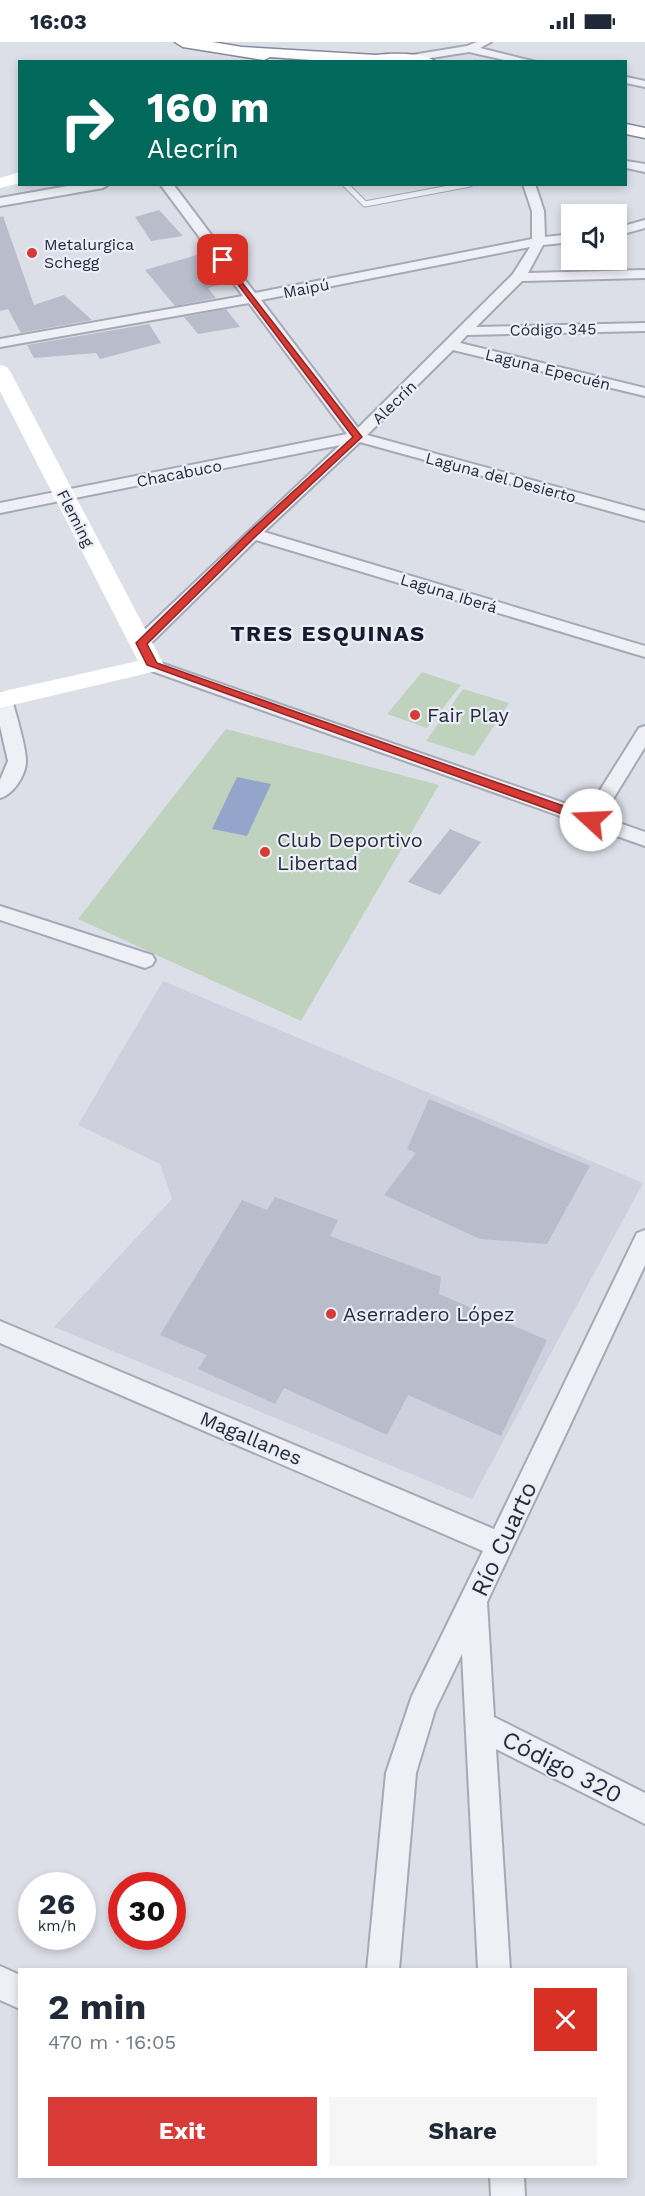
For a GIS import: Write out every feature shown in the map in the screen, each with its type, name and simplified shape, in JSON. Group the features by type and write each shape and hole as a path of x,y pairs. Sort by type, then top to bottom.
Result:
{"highway":[{"path":"183,42 286,60"},
{"path":"244,51 367,60 412,58 420,60"},
{"path":"627,129 645,133"}],"street":[{"path":"459,60 470,50 486,42"},
{"path":"412,58 470,50 521,60"},
{"path":"627,80 645,84"},
{"path":"627,165 645,168"},
{"path":"0,183 18,178"},
{"path":"0,202 92,186"},
{"path":"168,186 357,437"},
{"path":"530,186 538,211 540,241"},
{"path":"627,229 645,224"},
{"name":"Maipú","path":"0,343 252,298 540,241 561,239"},
{"name":"Alecrín","path":"147,654 252,534 357,437 518,277 534,257 540,241"},
{"path":"518,277 645,274"},
{"name":"Código 345","path":"462,331 645,327"},
{"name":"Laguna Epecuén","path":"451,345 641,390"},
{"name":"Fleming","path":"0,371 147,654"},
{"name":"Chacabuco","path":"0,508 357,437"},
{"name":"Laguna del Desierto","path":"357,437 645,516"},
{"name":"Laguna Iberá","path":"252,534 645,652"},
{"path":"0,792 11,779 17,761 1,699 147,654 645,839"},
{"path":"591,820 645,732"},
{"path":"0,913 145,960"},
{"name":"Río Cuarto","path":"494,1968 472,1601 501,1545 645,1240"},
{"name":"Magallanes","path":"0,1332 501,1545"},
{"path":"384,1968 400,1773 422,1706 472,1601"},
{"name":"Código 320","path":"479,1725 645,1809"},
{"path":"0,1982 18,1992"},
{"path":"507,2178 508,2196"}],"lane":[{"path":"347,186 365,204 460,186"}],"shaded area":[{"path":"163,981 643,1183 472,1499 54,1327 172,1199 160,1164 78,1125"}],"green space":[{"path":"422,672 461,685 427,728 387,714"},
{"path":"463,689 509,703 474,756 426,741"},
{"name":"Club Deportivo Libertad","path":"226,729 439,785 301,1021 78,919"}],"water":[{"path":"237,777 271,784 247,836 212,829"}],"building":[{"path":"159,210 183,236 151,241 135,217"},
{"path":"3,216 34,305 64,295 92,320 21,333 8,309 0,311 0,217"},
{"path":"197,255 219,285 208,288 216,298 175,306 145,270"},
{"path":"226,309 240,327 198,334 184,317"},
{"path":"149,324 161,343 100,359 96,353 34,358 27,345"},
{"path":"450,829 481,842 440,895 408,882"},
{"path":"429,1099 590,1166 547,1244 480,1239 384,1195 416,1153 407,1149"},
{"name":"Aserradero López","path":"275,1197 338,1220 330,1236 441,1277 439,1294 547,1340 501,1436 408,1395 387,1435 284,1388 275,1404 198,1369 207,1355 160,1335 242,1200 267,1210"}],"place":[{"name":"Metalurgica Schegg","path":"32,253"},
{"name":"Fair Play","path":"415,715"},
{"name":"Club Deportivo Libertad","path":"265,852"},
{"name":"Aserradero López","path":"331,1314"}],"district":[{"name":"TRES ESQUINAS","path":"328,633"}],"route":[{"path":"223,260 357,437 252,534 141,643 152,665 591,820"}]}
